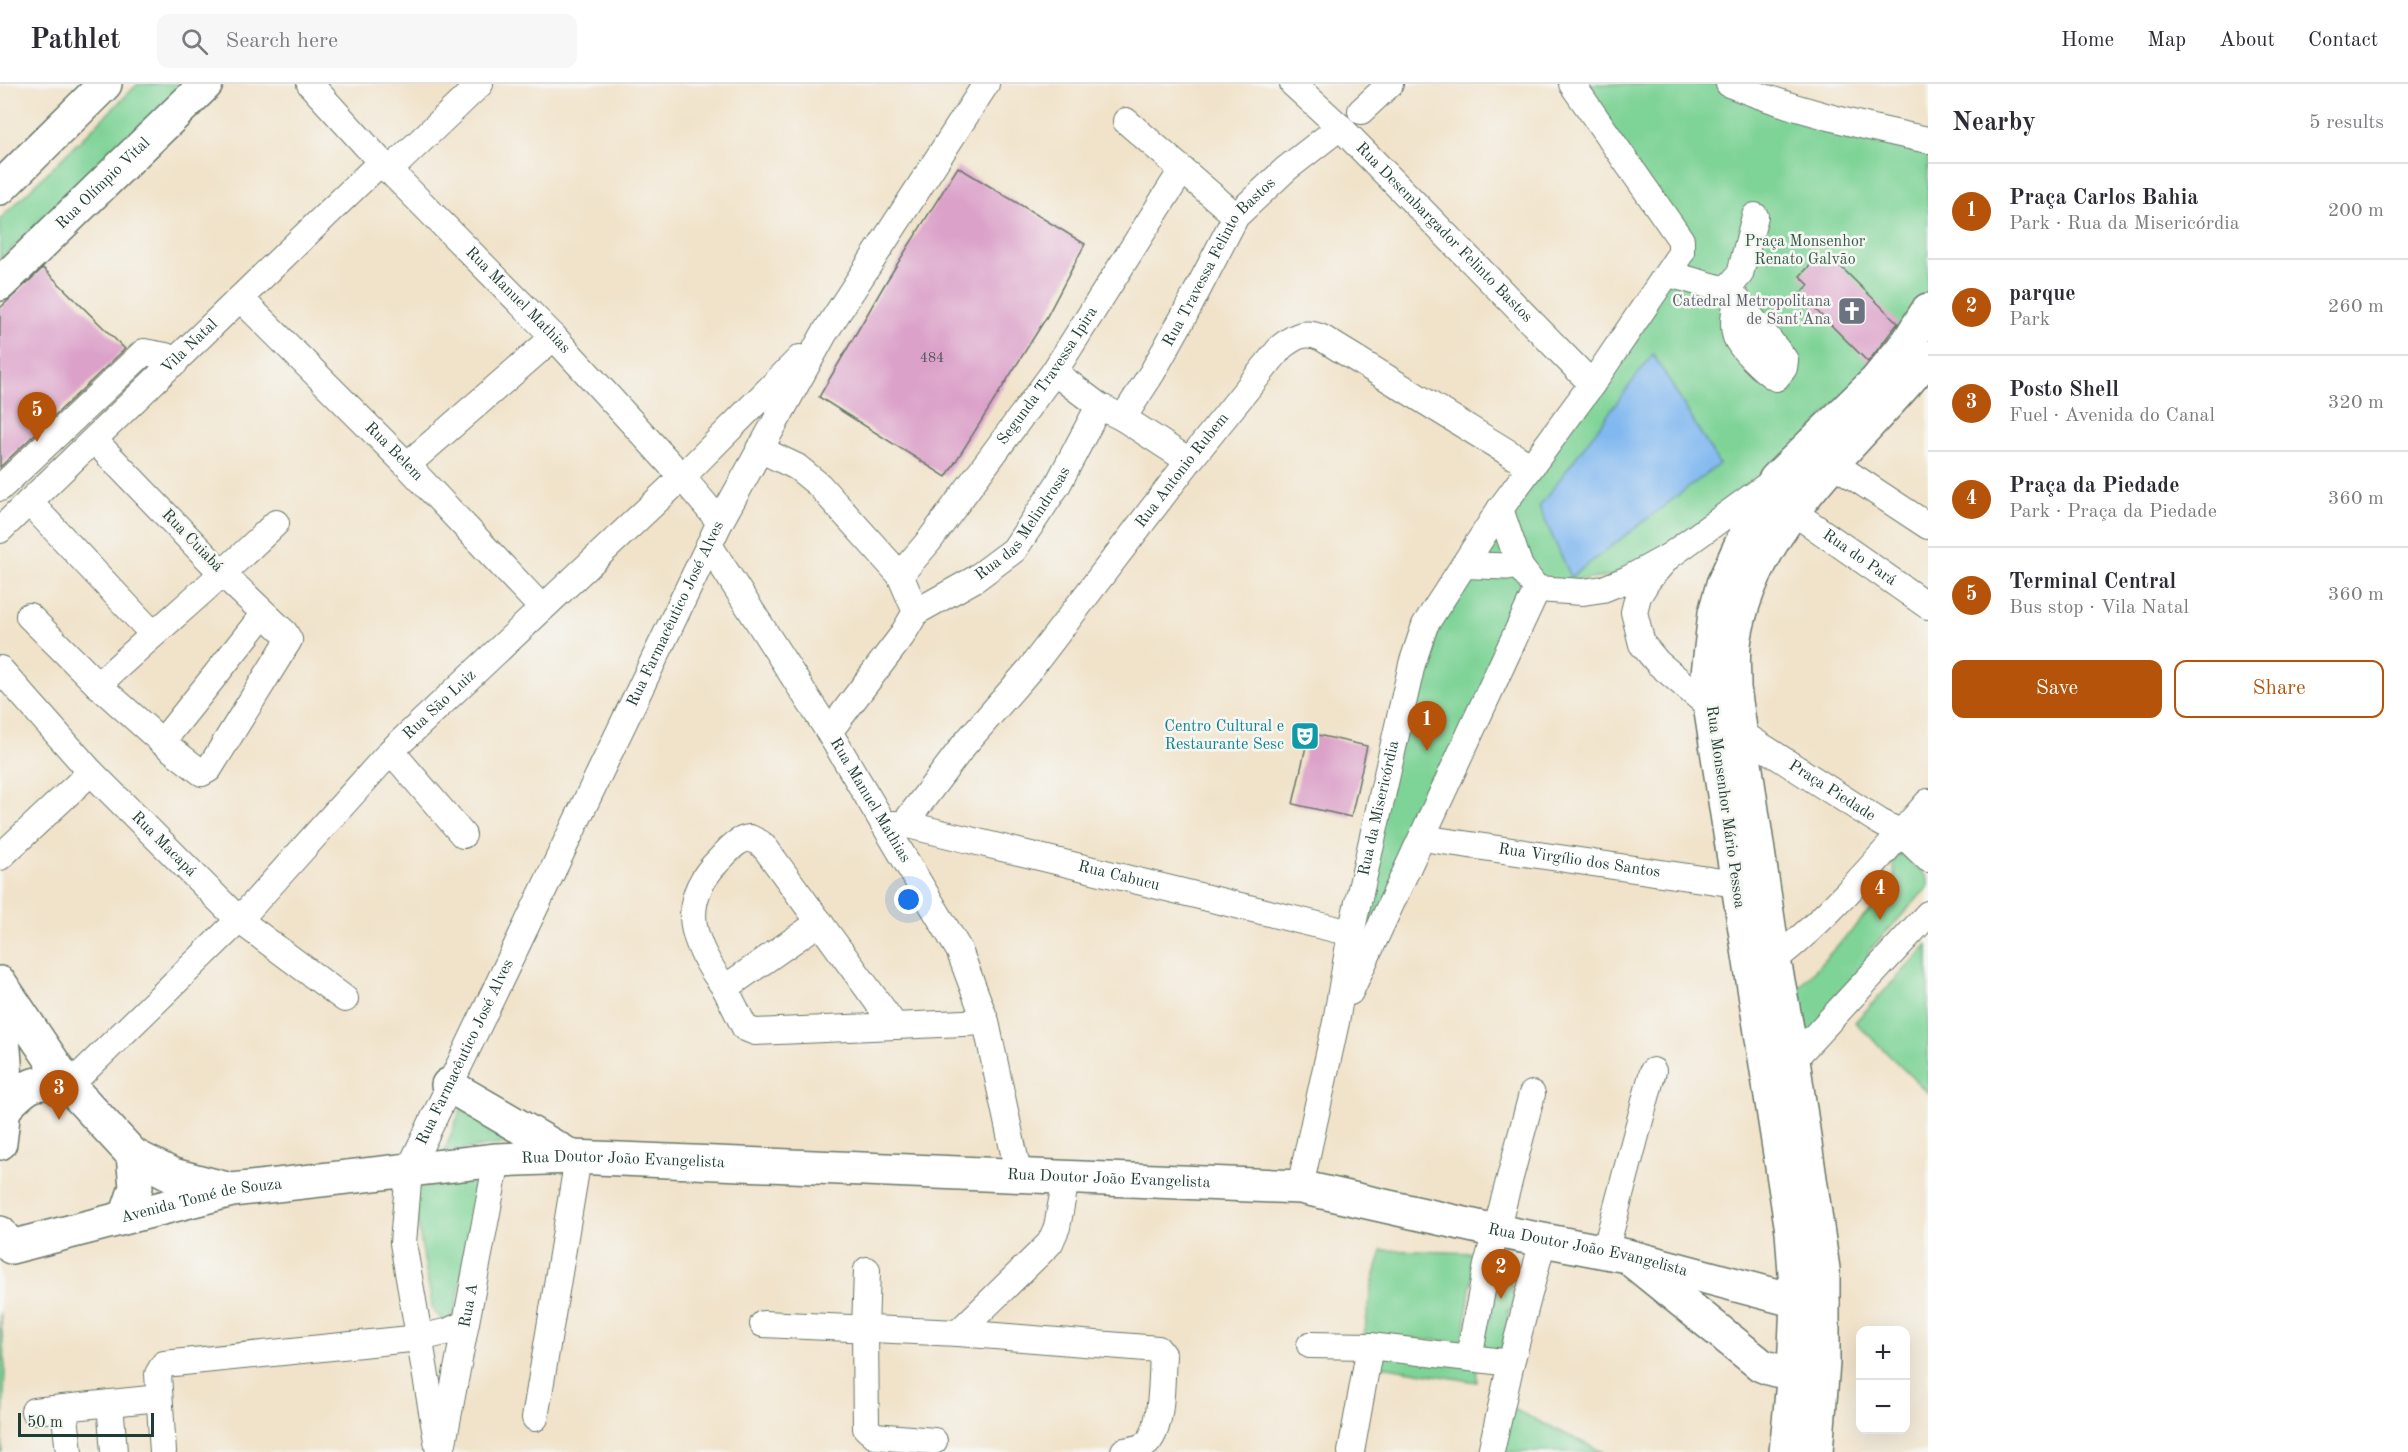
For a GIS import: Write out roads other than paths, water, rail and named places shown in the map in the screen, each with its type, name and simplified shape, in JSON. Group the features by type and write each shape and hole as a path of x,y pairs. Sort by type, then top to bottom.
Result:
{"main road":[{"path":"0,188 105,84"},
{"name":"Rua Olímpio Vital","path":"0,284 206,84"},
{"name":"Rua Monsenhor Mário Pessoa","path":"1808,1368 1810,1302 1787,1190 1736,884 1710,705 1708,674 1710,641 1723,584 1735,554 1776,479 1876,381 1908,342 1928,310"},
{"name":"Rua Monsenhor Mário Pessoa","path":"1810,1302 1823,1269 1793,1060 1774,960 1734,688 1735,637 1753,578 1792,511 1925,367"},
{"path":"0,983 69,1086 134,1155 173,1175 232,1190"},
{"path":"0,1025 5,1056 5,1108 0,1143"},
{"path":"5,1108 20,1091 41,1081 69,1086"},
{"path":"448,1085 575,1157"},
{"path":"126,1217 136,1187 134,1155"},
{"name":"Rua Doutor João Evangelista","path":"409,1170 497,1160 575,1157 1300,1187 1496,1231 1616,1254 1810,1302"},
{"name":"Avenida Tomé de Souza","path":"4,1243 126,1217 232,1190 409,1170"},
{"path":"1616,1254 1761,1365 1776,1372 1808,1368"},
{"path":"1786,1452 1808,1368"},
{"path":"1808,1368 1816,1452"}],"street":[{"name":"Rua Manuel Mathias","path":"310,84 385,167 554,337 720,522"},
{"name":"Vila Natal","path":"0,530 241,299 385,167 480,84"},
{"name":"Rua Farmacêutico José Alves","path":"409,1170 720,522 824,334 986,84"},
{"name":"Rua Desembargador Felinto Bastos","path":"1293,84 1340,127 1592,384"},
{"path":"1361,111 1390,84"},
{"path":"1572,84 1681,240 1681,255 1592,384 1500,509 1520,567 1537,589 1567,593 1603,589 1628,579 1668,557 1776,479"},
{"path":"1729,84 1766,91 1855,124 1928,140"},
{"path":"1126,121 1236,216"},
{"name":"Rua Travessa Felinto Bastos","path":"1123,418 1185,314 1236,216 1286,169 1340,127"},
{"name":"Segunda Travessa Ipira","path":"900,574 929,541 1054,372 1182,170"},
{"path":"1669,274 1732,293 1740,274 1755,216"},
{"name":"Rua Belem","path":"241,299 407,465 542,608"},
{"name":"Rua Antonio Rubem","path":"894,824 1030,669 1189,462 1281,347 1293,337 1311,333 1322,338 1530,466"},
{"name":"Rua São Luiz","path":"69,1086 239,920 391,751 682,477 824,334"},
{"path":"407,465 554,337"},
{"path":"0,488 144,352 166,356 175,363"},
{"path":"1054,372 1100,406 1123,418 1189,462"},
{"name":"Rua das Melindrosas","path":"916,612 975,579 1014,550 1058,484 1100,406"},
{"name":"Rua Cuiabá","path":"95,441 224,574 285,633 289,640 209,769 202,773 162,742"},
{"path":"759,449 797,467 819,485 900,574 916,612 901,638 829,732"},
{"path":"1834,464 1928,526"},
{"path":"29,502 153,634"},
{"name":"Rua da Misericórdia","path":"1300,1187 1336,1022 1351,933 1412,663 1425,625 1500,509"},
{"name":"Rua do Pará","path":"1792,511 1928,606"},
{"path":"98,685 153,634 224,574 276,522"},
{"name":"Rua Manuel Mathias","path":"709,545 829,732 894,824 959,950 986,1022 1018,1177"},
{"name":"Praça Piedade","path":"1668,557 1648,580 1638,596 1634,612 1642,644 1658,663 1741,733 1901,833 1928,859"},
{"path":"1464,565 1520,567"},
{"name":"Rua da Misericórdia","path":"1336,1022 1537,589"},
{"path":"29,616 98,685 162,742 264,614"},
{"name":"Rua Macapá","path":"0,669 91,772 239,920 345,999"},
{"path":"391,751 463,835"},
{"path":"0,857 91,772"},
{"path":"1774,960 1805,936 1928,802"},
{"name":"Rua Cabucu","path":"894,824 1351,933"},
{"path":"1901,833 1928,832"},
{"path":"895,1026 760,843 750,838 737,842 704,877 693,906 692,922 702,954 725,988 744,1028 755,1032 895,1026 986,1022"},
{"name":"Rua Virgílio dos Santos","path":"1422,838 1736,884"},
{"path":"1793,1060 1928,914"},
{"path":"725,988 820,922"},
{"path":"1616,1254 1653,1071"},
{"path":"1469,1357 1487,1265 1532,1094"},
{"path":"535,1418 575,1157"},
{"name":"Rua A","path":"440,1452 497,1160"},
{"name":"Rua A","path":"409,1170 403,1243 440,1452"},
{"path":"958,1333 1050,1243 1058,1227 1066,1179"},
{"path":"1491,1452 1510,1363 1543,1240"},
{"path":"867,1270 866,1428 875,1436 934,1441"},
{"path":"163,1452 158,1374 164,1364 420,1338 449,1331 466,1323"},
{"path":"763,1324 958,1333 1160,1350 1163,1356 1159,1414 1155,1431 1142,1446 1124,1451"},
{"path":"1310,1345 1370,1347 1510,1363"},
{"path":"1351,1452 1370,1347"},
{"path":"34,1411 159,1398"},
{"path":"110,1403 114,1452"},
{"path":"64,1408 69,1452"}],"water":[{"path":"1653,354 1719,464 1571,577 1539,507"}],"place":[{"name":"Catedral Metropolitana de Sant'Ana","path":"1852,311"},
{"name":"Terminal Central","path":"37,442"},
{"name":"Centro Cultural e Restaurante Sesc","path":"1305,736"},
{"name":"Praça Carlos Bahia","path":"1427,751"},
{"name":"Praça da Piedade","path":"1880,920"},
{"name":"Posto Shell","path":"59,1120"},
{"name":"parque","path":"1501,1299"}],"park label":[{"name":"Praça Monsenhor Renato Galvão","path":"1805,251"}]}
